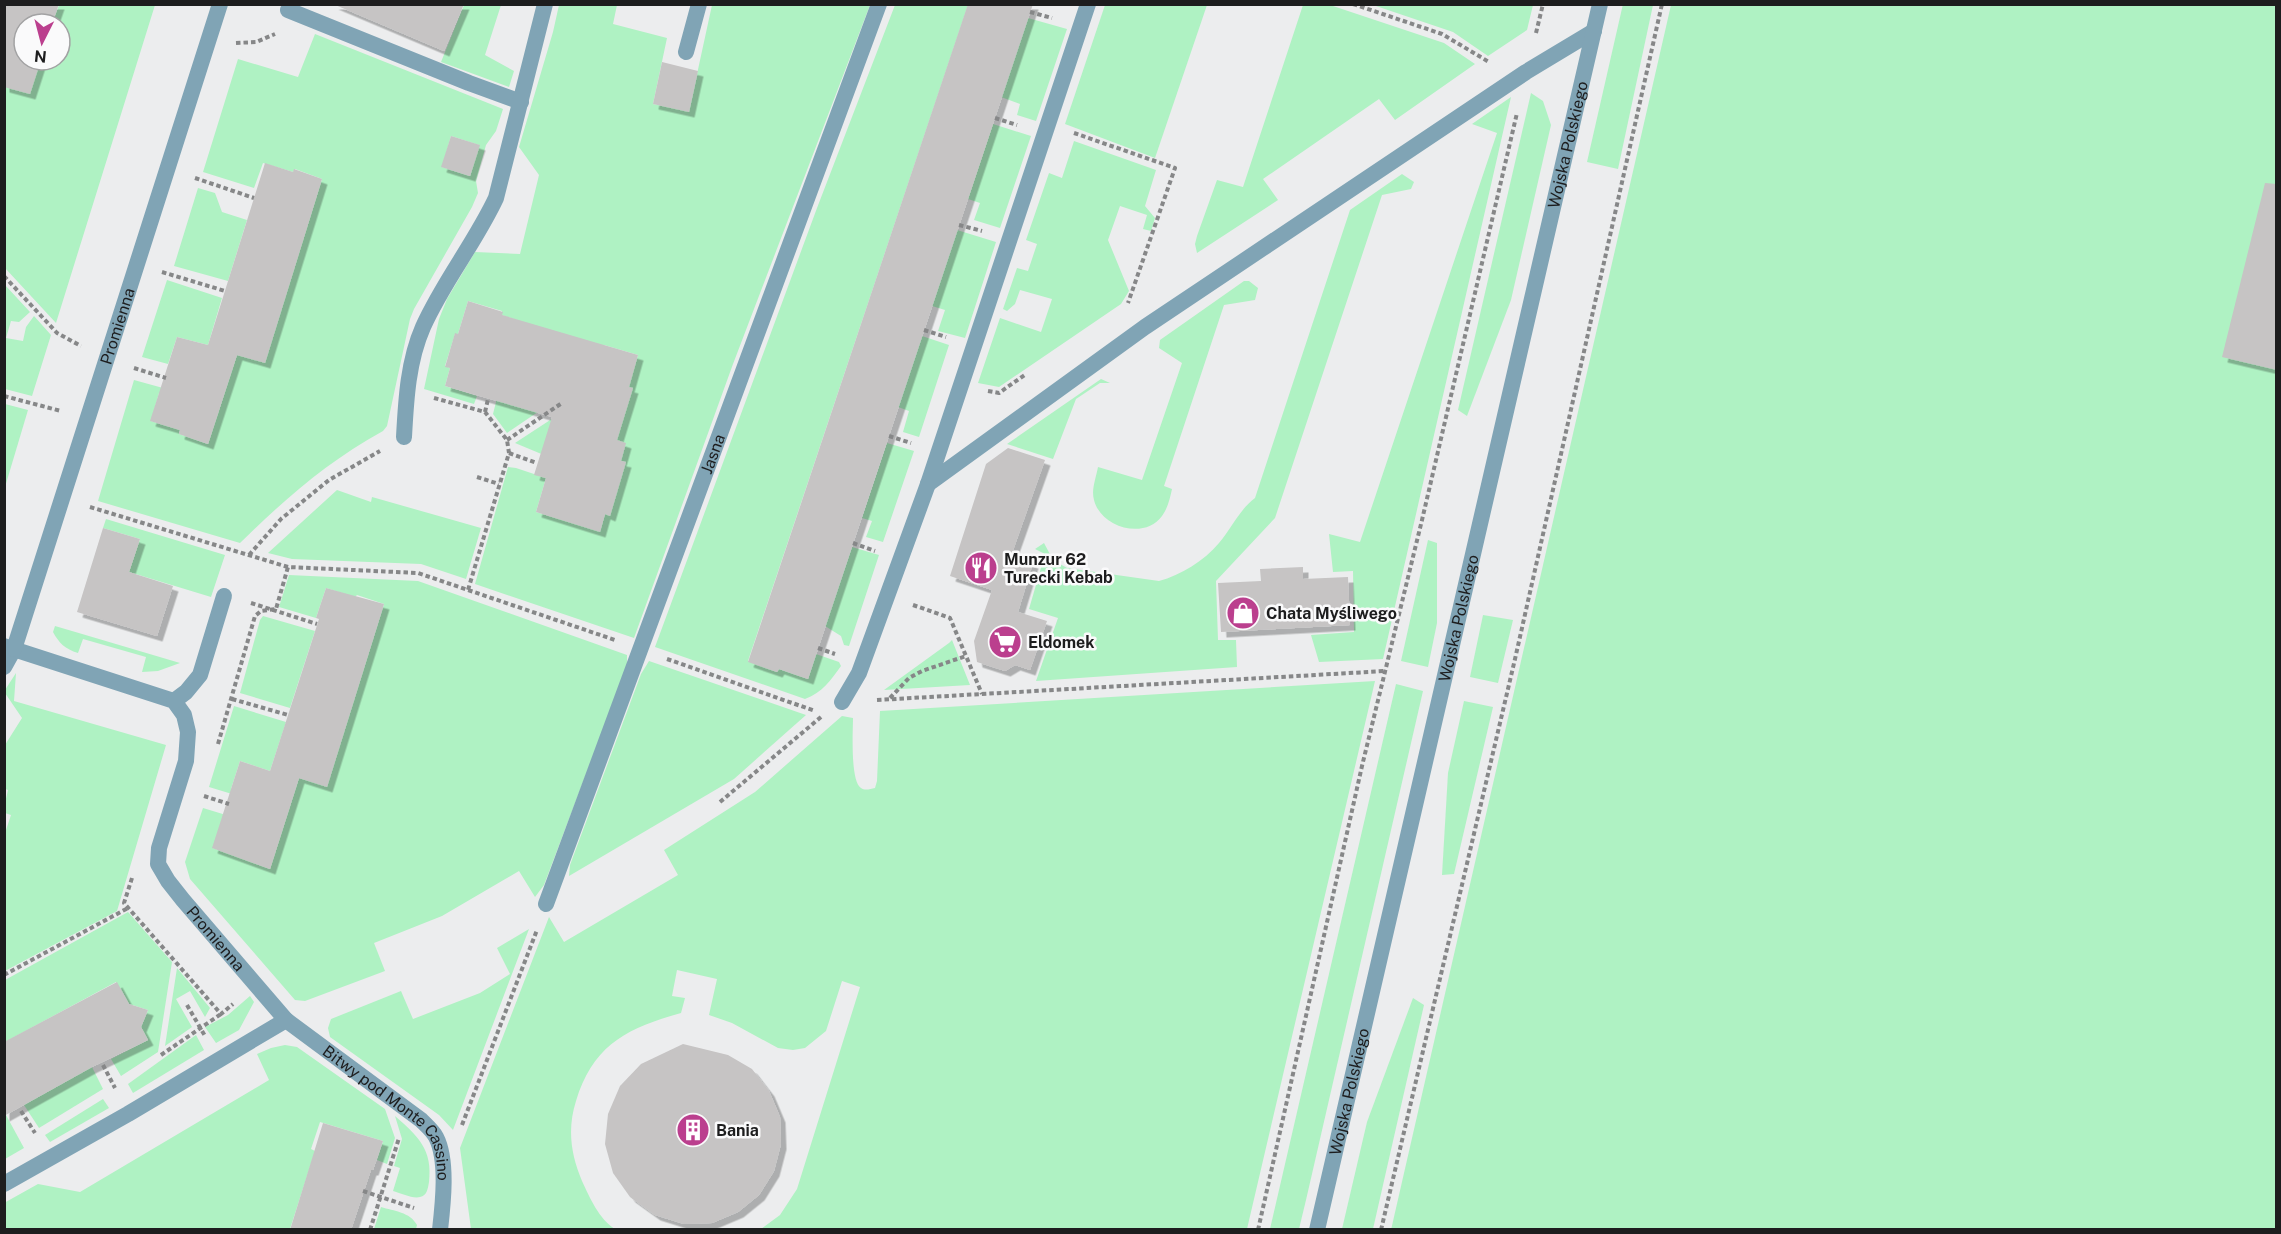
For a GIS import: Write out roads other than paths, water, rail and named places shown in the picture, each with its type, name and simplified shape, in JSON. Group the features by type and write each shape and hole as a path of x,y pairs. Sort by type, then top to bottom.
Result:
{"street":[{"name":"Promienna","path":"4,667 106,360 220,4"},
{"path":"404,437 412,359 422,329 439,296 483,225 496,198 545,4"},
{"path":"686,52 699,4"},
{"name":"Jasna","path":"546,904 642,650 879,4"},
{"path":"842,702 859,673 928,484 1088,4"},
{"name":"Wojska Polskiego","path":"1317,1230 1600,4"},
{"path":"288,10 521,102"},
{"path":"928,484 1145,327 1526,72 1594,31"},
{"path":"9,648 174,701 186,692 200,675 225,596"},
{"name":"Promienna","path":"174,701 184,715 188,732 186,761 159,848 158,864 183,900 286,1020"},
{"path":"4,1184 286,1020"},
{"name":"Bitwy pod Monte Cassino","path":"286,1020 421,1120 435,1135 442,1151 440,1230"}],"place":[{"name":"Munzur 62 Turecki Kebab","path":"981,568"},
{"name":"Chata Myśliwego","path":"1243,613"},
{"name":"Eldomek","path":"1005,642"},
{"name":"Bania","path":"693,1130"}]}
